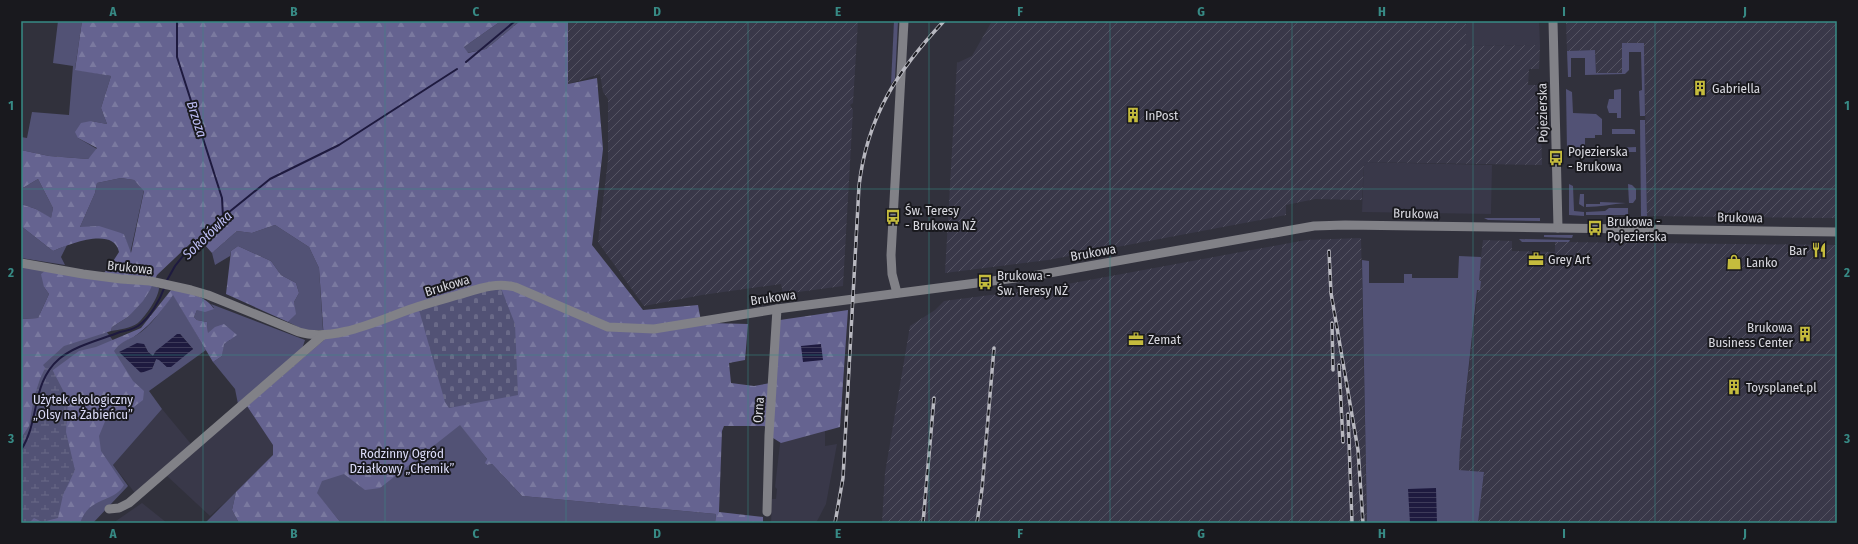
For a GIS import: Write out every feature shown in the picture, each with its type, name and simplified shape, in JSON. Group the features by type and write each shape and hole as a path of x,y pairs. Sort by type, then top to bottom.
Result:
{"street":[{"path":"897,293 892,274 891,254 904,21"},
{"name":"Pojezierska","path":"1553,21 1558,228"},
{"name":"Brukowa","path":"21,263 90,275 173,286 208,295 307,335 323,335 371,324 415,308 478,289 501,284 515,287 608,327 654,328 777,309 1038,275 1314,226 1345,225 1837,232"},
{"name":"Orna","path":"767,512 769,435 777,309"},
{"name":"Brukowa","path":"109,509 119,508 129,503 323,335"}],"shaded area":[{"path":"568,21 858,21 853,103 850,105 853,110 843,286 783,294 781,284 702,295 644,306 598,242 608,160 608,99 603,92 600,74 568,84"},
{"path":"992,21 1466,21 1466,46 1540,45 1539,69 1529,69 1528,85 1540,85 1542,165 1364,162 1362,200 1315,199 1286,205 1286,215 1048,260 945,273 957,63 972,56"},
{"path":"1466,21 1539,21 1540,45 1466,46"},
{"path":"1566,21 1837,21 1837,218 1647,216 1644,43 1622,43 1622,73 1596,73 1595,50 1567,51"},
{"path":"1364,162 1492,165 1491,214 1362,212"},
{"path":"1361,238 1367,523 882,523 885,473 910,326 935,310 944,301 1046,288 1306,240"},
{"path":"1483,240 1512,241 1512,251 1555,252 1555,242 1837,245 1837,523 1478,523 1484,473 1459,471 1460,446 1479,290 1480,281 1478,281"},
{"path":"177,334 180,334 193,349 171,367 167,367 156,359 152,369 141,373 119,352 137,343 144,344 148,352 153,356 156,351"},
{"path":"821,344 823,360 803,362 801,346"},
{"path":"247,406 282,451 210,516 167,476"},
{"path":"162,409 191,444 135,493 113,465"},
{"path":"782,426 825,426 825,446 837,444 826,504 816,523 771,523 772,499 776,499 777,489 775,487"},
{"path":"1436,488 1437,523 1410,523 1408,489"},
{"path":"142,503 167,523 113,523"}],"green space":[{"path":"58,21 82,21 75,69 111,76 101,108 107,124 91,121 78,138 97,149 88,159 49,156 21,150 21,137 27,138 32,112 69,115 73,66 53,63"},
{"path":"82,21 501,21 464,47 468,53 486,49 520,21 568,21 568,84 597,78 603,149 592,245 643,310 698,305 701,321 710,323 748,324 745,360 729,363 731,383 754,386 776,382 780,320 848,310 840,427 781,443 773,438 773,431 764,426 724,426 722,431 719,512 763,517 763,523 715,523 716,514 522,496 492,464 487,465 485,463 487,459 460,425 380,488 365,490 344,474 322,481 317,493 341,523 239,523 232,510 236,492 273,455 273,445 247,406 324,340 319,268 309,247 275,225 252,233 237,231 212,253 204,244 193,241 157,275 143,301 128,317 112,327 111,331 64,346 43,365 49,373 79,351 96,347 141,328 171,290 201,297 210,304 214,309 205,312 197,310 194,317 197,320 207,322 208,333 215,327 224,324 237,335 224,344 222,356 213,362 173,295 162,310 144,329 135,336 123,342 114,351 133,381 144,391 143,400 131,409 116,410 106,419 99,436 101,451 124,485 120,491 89,508 84,514 80,523 21,523 21,319 38,318 49,294 44,287 41,274 45,271 98,280 119,252 115,244 109,240 100,238 80,241 53,251 21,226 21,204 36,209 51,218 53,208 38,179 21,189 21,150 49,156 88,159 97,148 78,138 75,132 81,123 91,121 107,124 101,108 111,76 75,70","holes":["121,178 134,180 144,191 131,253 124,234 99,226 80,227 95,193 97,183"]},
{"path":"501,21 520,21 486,49 467,53 464,47"},
{"path":"894,21 898,21 895,79 891,84"},
{"path":"1622,43 1644,43 1645,116 1640,116 1639,91 1642,90 1641,52 1629,52 1629,70 1625,74 1585,75 1585,58 1571,58 1571,77 1568,77 1567,51 1595,50 1596,73 1622,73"},
{"path":"1566,89 1572,92 1573,113 1596,114 1602,119 1602,135 1595,135 1595,138 1585,138 1585,152 1567,151"},
{"path":"1621,89 1621,118 1617,118 1617,113 1609,113 1607,107 1609,99 1614,99 1614,90"},
{"path":"1640,120 1645,120 1647,216 1641,216"},
{"path":"1612,129 1632,129 1635,130 1635,134 1612,134"},
{"path":"1636,147 1636,152 1615,152 1613,149 1613,148"},
{"path":"121,178 134,180 144,190 130,254 124,234 80,227 95,193 97,183"},
{"path":"38,179 53,208 51,219 36,209 21,204 21,189"},
{"path":"1569,184 1573,186 1574,211 1584,212 1584,216 1569,215"},
{"path":"1628,184 1632,185 1636,189 1636,199 1633,203 1629,203"},
{"path":"1580,194 1584,194 1584,207 1579,204"},
{"path":"1600,202 1626,203 1586,207 1586,204 1600,204"},
{"path":"1609,208 1628,208 1628,215 1586,215 1586,212 1605,211"},
{"path":"1484,218 1540,218 1540,221 1488,220"},
{"path":"275,225 309,247 319,268 323,330 304,330 288,322 295,314 294,302 299,293 296,283 281,275 271,261 238,246 231,251 230,256 215,265 212,253 237,231 252,233"},
{"path":"21,226 53,251 67,245 61,257 65,265 21,258"},
{"path":"1544,235 1573,235 1572,238 1544,237"},
{"path":"1519,239 1570,240 1569,242 1522,242"},
{"path":"238,246 271,261 281,275 296,283 299,293 294,302 296,314 288,322 226,294 231,251"},
{"path":"1459,256 1481,257 1479,281 1481,281 1480,290 1477,290 1460,446 1459,470 1484,472 1478,523 1367,523 1362,260 1369,261 1369,283 1404,283 1404,274 1412,274 1412,278 1458,278"},
{"path":"21,266 45,271 44,287 49,294 38,318 21,319"},
{"path":"152,285 159,288 157,296 148,312 141,320 132,326 111,331 112,327 128,317"},
{"path":"501,288 515,324 518,395 449,408 445,402 419,310 478,292"},
{"name":"Użytek ekologiczny „Olsy na Żabieńcu”","path":"173,294 206,350 149,391 162,409 113,465 128,486 93,523 21,523 21,346 106,331 117,346 146,328","holes":["180,334 193,349 167,367 159,359 156,359 152,369 144,344 148,352 153,356 156,351"]},
{"path":"211,304 305,340 302,349 238,404 235,389 213,362 222,356 223,344 230,340 208,333 207,322 197,320 194,317 197,310 214,308"},
{"path":"51,367 68,400 66,432 75,470 63,495 58,518 42,522 34,518 29,523 21,523 21,438 29,426 34,397 40,379 45,368"},
{"name":"Rodzinny Ogród Działkowy „Chemik”","path":"460,424 487,459 486,464 492,464 522,496 716,514 715,523 341,523 282,451"},
{"path":"236,492 232,510 239,523 205,523"}],"waterway":[{"name":"Brzoza","path":"177,21 177,57 222,198 223,217"},
{"name":"Sokołówka","path":"466,62 515,21"},
{"name":"Sokołówka","path":"166,282 175,266 187,251 223,217 270,179 339,145 457,69"},
{"name":"Sokołówka","path":"21,450 31,427 44,379 50,369 59,359 73,350 88,343 138,326 147,318 154,308 165,286"}],"railway":[{"path":"835,523 843,478 859,186 863,161 869,138 887,96 912,58 944,21"},
{"path":"1329,251 1331,293 1358,450 1363,523"},
{"path":"1332,323 1333,370"},
{"path":"977,523 982,489 994,348"},
{"path":"1339,365 1343,442"},
{"path":"923,523 934,398"},
{"path":"1348,414 1352,523"}],"place":[{"name":"Gabriella","path":"1700,88"},
{"name":"InPost","path":"1133,115"},
{"name":"Pojezierska - Brukowa","path":"1556,158"},
{"name":"Św. Teresy - Brukowa NŻ","path":"893,217"},
{"name":"Brukowa - Pojezierska","path":"1595,228"},
{"name":"Bar","path":"1819,250"},
{"name":"Grey Art","path":"1536,259"},
{"name":"Lanko","path":"1734,262"},
{"name":"Brukowa - Św. Teresy NŻ","path":"985,282"},
{"name":"Brukowa Business Center","path":"1805,334"},
{"name":"Zemat","path":"1136,339"},
{"name":"Toysplanet.pl","path":"1734,387"}]}
